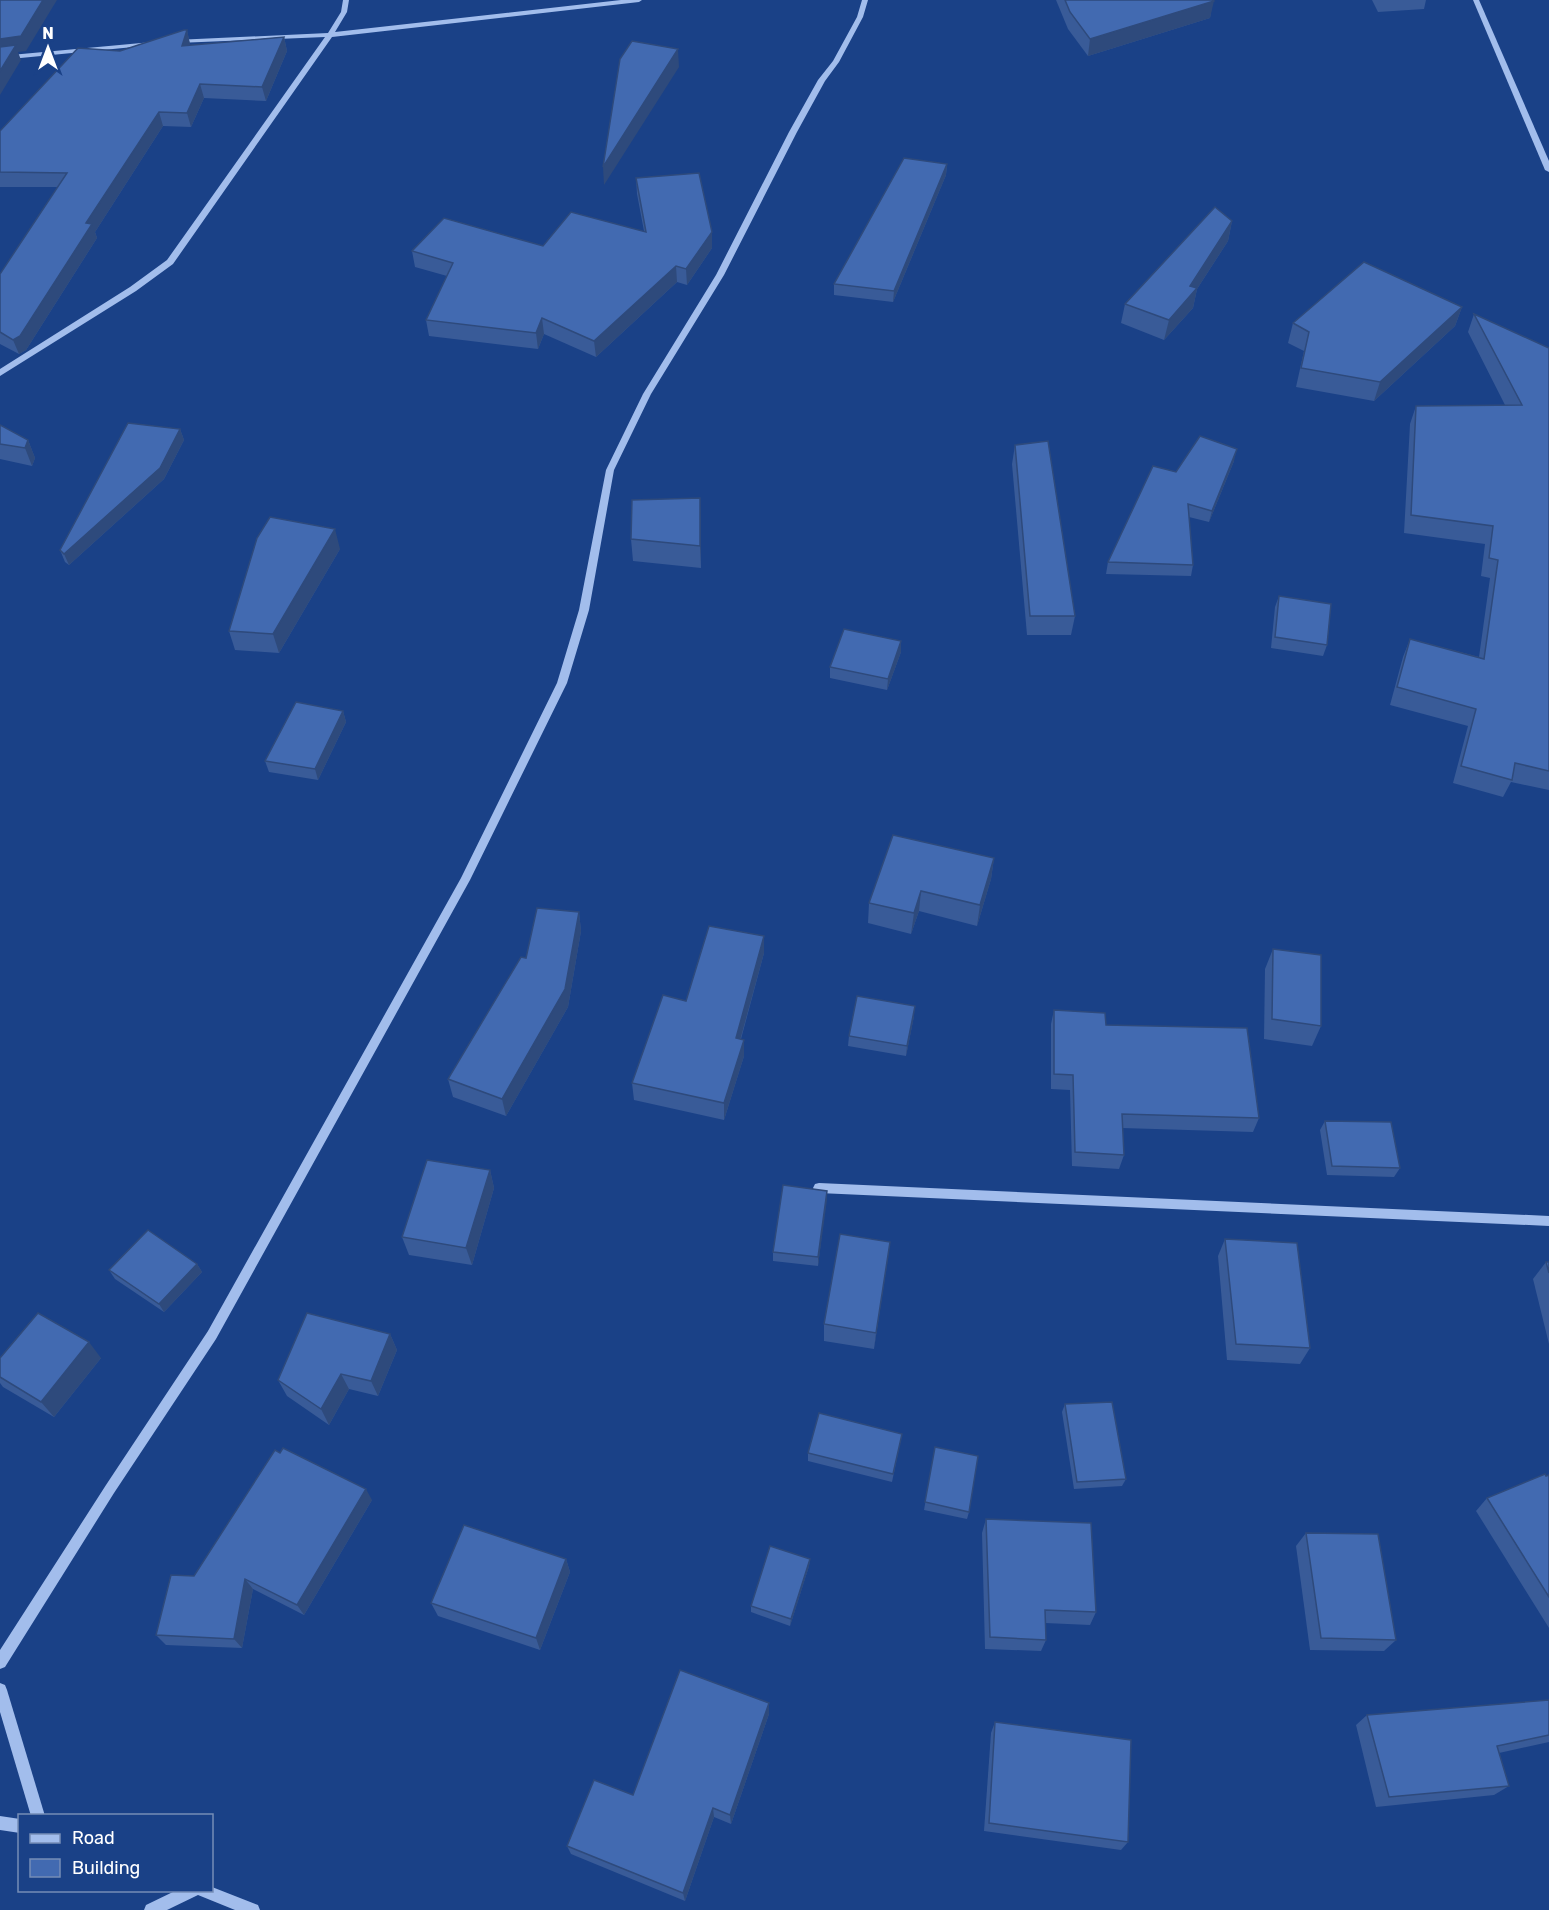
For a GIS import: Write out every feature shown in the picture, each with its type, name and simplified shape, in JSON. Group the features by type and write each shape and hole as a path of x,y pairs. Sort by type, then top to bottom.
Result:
{"street":[{"path":"0,374 133,289 170,262 330,34 344,12 346,0"},
{"path":"0,58 189,40 330,34 639,0"},
{"path":"0,1662 110,1489 212,1335 465,879 562,683 584,610 610,470 647,394 720,275 793,132 822,80 836,63 860,17 865,0"},
{"path":"1476,0 1549,170"},
{"path":"819,1188 1549,1221"},
{"path":"0,1690 38,1814"},
{"path":"0,1822 18,1826"},
{"path":"151,1910 190,1892"},
{"path":"207,1892 253,1910"}],"building":[{"path":"0,0 43,0 21,36 0,39"},
{"path":"1065,0 1214,1 1090,39 1070,12"},
{"path":"187,30 182,46 284,37 262,87 200,84 187,113 159,112 86,223 92,224 20,336 13,340 0,332 0,274 67,173 0,172 0,131 78,48 120,51"},
{"path":"632,41 678,49 603,167 620,59"},
{"path":"16,45 0,71 0,47"},
{"path":"904,158 947,164 894,291 834,284"},
{"path":"699,173 712,232 686,269 676,266 594,341 542,318 536,333 426,320 453,263 412,251 444,218 543,246 571,212 646,232 636,178"},
{"path":"1215,207 1232,221 1190,286 1197,288 1169,320 1125,304"},
{"path":"1364,262 1462,307 1380,382 1301,368 1309,332 1293,323"},
{"path":"1474,314 1549,348 1549,771 1515,763 1512,780 1461,766 1476,709 1397,687 1410,639 1484,659 1498,560 1489,558 1493,526 1411,515 1416,406 1522,405"},
{"path":"128,423 180,429 160,468 64,554 60,550"},
{"path":"0,425 28,440 25,448 0,444"},
{"path":"1200,436 1237,449 1212,511 1188,504 1193,565 1108,562 1153,466 1176,472"},
{"path":"1048,441 1075,616 1030,616 1015,445"},
{"path":"700,498 700,546 631,539 632,500"},
{"path":"270,517 335,529 273,634 229,631 257,538"},
{"path":"1279,596 1331,604 1327,645 1275,637"},
{"path":"844,629 901,641 888,679 830,667"},
{"path":"296,702 343,711 315,769 265,761"},
{"path":"893,835 994,858 980,905 921,891 914,913 869,903"},
{"path":"537,908 579,912 565,989 502,1099 448,1079 521,957 526,958"},
{"path":"709,926 764,936 736,1038 744,1040 724,1103 632,1083 663,995 686,1001"},
{"path":"1273,949 1321,955 1321,1026 1272,1019"},
{"path":"857,996 915,1006 907,1046 849,1036"},
{"path":"1054,1010 1105,1013 1106,1025 1247,1028 1259,1118 1122,1114 1124,1155 1075,1152 1073,1075 1054,1074"},
{"path":"1325,1121 1391,1122 1400,1168 1332,1166"},
{"path":"427,1160 490,1170 466,1248 402,1237"},
{"path":"783,1185 827,1191 818,1257 773,1252"},
{"path":"148,1230 197,1264 159,1304 109,1270"},
{"path":"840,1234 890,1242 876,1333 824,1324"},
{"path":"1225,1239 1297,1243 1310,1348 1236,1344"},
{"path":"38,1313 89,1342 41,1402 0,1377 0,1358"},
{"path":"307,1313 390,1334 371,1381 341,1374 321,1409 278,1380"},
{"path":"1112,1402 1126,1479 1077,1482 1065,1404"},
{"path":"819,1413 902,1434 893,1474 808,1453"},
{"path":"935,1447 978,1456 969,1512 925,1502"},
{"path":"283,1448 366,1489 297,1605 245,1579 234,1639 156,1635 171,1575 194,1576 275,1450 280,1453"},
{"path":"1545,1474 1549,1475 1549,1597 1487,1498"},
{"path":"986,1519 1091,1523 1096,1612 1045,1610 1046,1640 990,1637"},
{"path":"464,1525 566,1559 536,1638 431,1603"},
{"path":"1306,1533 1378,1534 1396,1640 1321,1638"},
{"path":"770,1546 810,1559 791,1619 751,1606"},
{"path":"680,1670 769,1703 730,1815 713,1808 683,1893 567,1846 594,1780 633,1795"},
{"path":"1549,1700 1549,1735 1497,1746 1509,1786 1389,1797 1367,1715"},
{"path":"995,1722 1131,1740 1128,1842 989,1823"}]}
